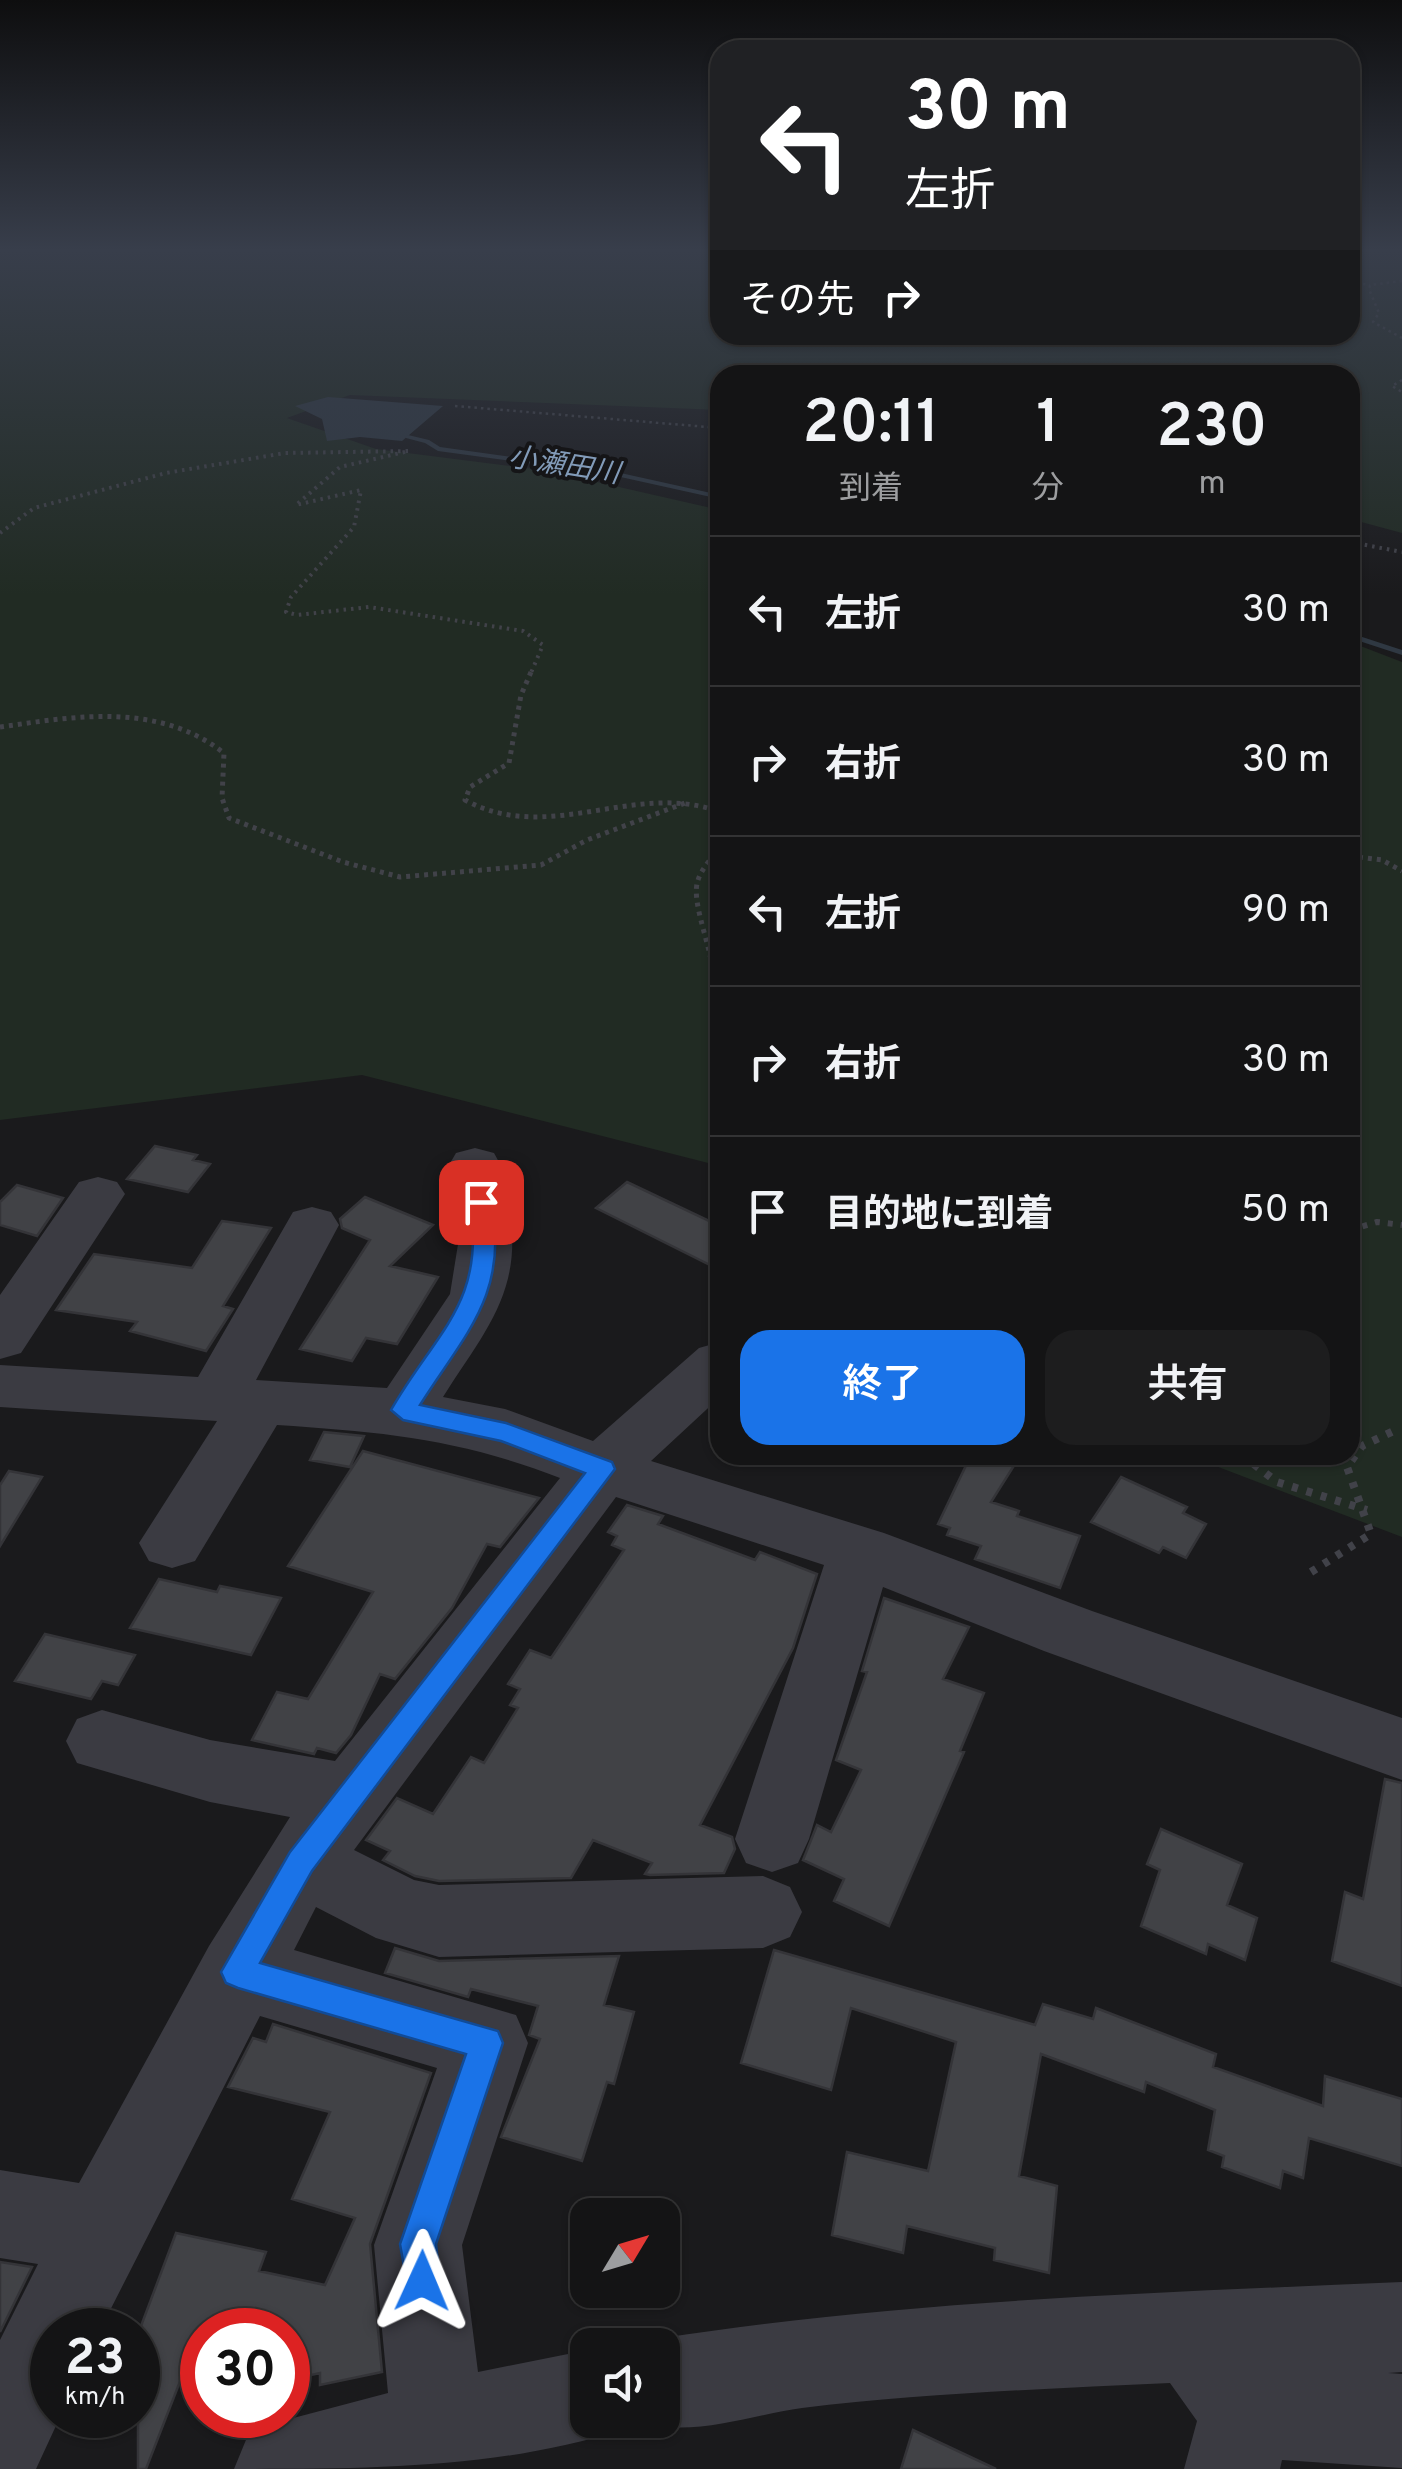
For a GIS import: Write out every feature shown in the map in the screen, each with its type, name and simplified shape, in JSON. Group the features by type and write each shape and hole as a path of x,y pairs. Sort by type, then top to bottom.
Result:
{"street":[{"path":"403,1410 478,1296 487,1238 475,1165"},
{"path":"0,1339 98,1194"},
{"path":"172,1543 240,1399 312,1224"},
{"path":"64,2308 238,1972 301,1862 602,1469 710,1372"},
{"path":"0,1386 403,1410 506,1432 602,1469 861,1551 1068,1631 1402,1749"},
{"path":"772,1838 861,1551"},
{"path":"102,1741 210,1771 353,1796"},
{"path":"301,1862 403,1913 439,1921 763,1912"},
{"path":"238,1972 486,2043 418,2244 438,2427"},
{"path":"0,2214 101,2230"},
{"path":"680,2381 802,2362 1191,2335 1402,2327"},
{"path":"1191,2335 1239,2440 1402,2422"},
{"path":"0,2442 30,2379"},
{"path":"282,2469 438,2427 570,2401"}],"path":[{"path":"1402,380 1392,386 1402,392"},
{"path":"454,406 710,427"},
{"path":"0,534 34,508 166,473 271,454 409,450 340,467 296,505 361,490 354,528 291,598 286,612 298,615 369,608 522,631 540,638 543,645 521,695 509,763 470,787 465,800 481,812 514,819 690,801 710,808"},
{"path":"1360,544 1402,552"},
{"path":"0,728 109,718 192,727 224,753 222,798 229,818 246,828 400,878 541,865 587,840 690,801"},
{"path":"1360,857 1382,860 1402,871"},
{"path":"710,861 698,878 695,894 710,942"},
{"path":"1360,1227 1377,1222 1402,1225"},
{"path":"1360,1449 1398,1429"},
{"path":"1255,1465 1277,1482 1367,1510"},
{"path":"1311,1572 1371,1534 1367,1510 1352,1488 1349,1465"}],"shaded area":[{"path":"0,364 1402,364 1402,533 1360,522 1360,365 710,365 710,410 350,395 287,418 376,449 549,471 710,508 710,1163 362,1075 0,1120"},
{"path":"328,397 443,406 402,441 360,437 327,441 322,419 295,406"},
{"path":"1360,646 1402,662 1402,1537 1213,1465 1360,1465"}],"building":[{"path":"155,1146 197,1155 193,1160 210,1164 188,1192 127,1179"},
{"path":"627,1182 710,1221 710,1265 596,1208"},
{"path":"17,1185 63,1198 37,1236 0,1225 0,1202"},
{"path":"365,1197 433,1225 390,1266 438,1277 397,1344 366,1338 352,1361 300,1349 370,1240 342,1228 340,1219"},
{"path":"222,1221 271,1228 223,1306 233,1309 206,1351 130,1331 137,1322 56,1310 94,1254 192,1268"},
{"path":"324,1432 364,1436 350,1467 310,1460"},
{"path":"363,1451 539,1498 500,1547 487,1544 452,1608 395,1679 380,1674 351,1735 336,1753 317,1748 314,1754 252,1740 277,1692 308,1699 373,1592 288,1566"},
{"path":"966,1465 1014,1465 991,1502 1019,1511 1017,1516 1080,1536 1060,1588 975,1559 981,1546 947,1535 950,1528 938,1524"},
{"path":"9,1471 42,1477 0,1546 0,1485"},
{"path":"1121,1477 1187,1507 1183,1513 1206,1524 1186,1558 1163,1547 1159,1553 1091,1522"},
{"path":"627,1505 663,1516 658,1524 755,1560 760,1552 817,1574 793,1648 700,1825 732,1837 735,1849 724,1873 645,1874 652,1863 593,1840 571,1878 439,1881 415,1876 383,1860 390,1851 366,1840 397,1798 433,1814 471,1757 484,1763 518,1708 510,1705 520,1689 508,1684 530,1650 551,1658 624,1550 612,1545 617,1536 608,1532"},
{"path":"159,1579 217,1592 220,1586 281,1598 251,1655 130,1628"},
{"path":"884,1598 969,1627 943,1679 984,1693 960,1751 964,1752 889,1926 834,1901 844,1879 803,1860 817,1825 831,1832 861,1770 836,1760 867,1672 862,1671"},
{"path":"45,1634 135,1655 118,1685 102,1681 91,1699 15,1681"},
{"path":"1385,1779 1402,1783 1402,1986 1332,1961 1345,1892 1363,1899"},
{"path":"1161,1829 1242,1864 1227,1905 1257,1918 1245,1960 1208,1944 1206,1954 1141,1926 1160,1870 1147,1864"},
{"path":"395,1948 439,1961 619,1956 604,2005 634,2012 614,2084 607,2082 582,2161 501,2137 540,2039 529,2035 538,2006 471,1989 468,1997 385,1973"},
{"path":"774,1950 1035,2025 1043,2004 1093,2019 1096,2008 1216,2054 1213,2067 1323,2106 1325,2076 1402,2099 1402,2166 1309,2138 1303,2178 1283,2171 1280,2188 1222,2167 1224,2156 1208,2150 1215,2110 1146,2082 1144,2092 1041,2054 1019,2176 1057,2186 1049,2273 994,2260 995,2248 907,2226 903,2253 832,2235 847,2152 928,2171 956,2042 851,2008 831,2090 741,2063"},
{"path":"273,2024 431,2073 370,2244 382,2372 320,2385 320,2373 310,2375 310,2308 180,2308 180,2381 160,2433 160,2308 148,2308 176,2233 266,2252 259,2271 325,2285 355,2218 292,2199 330,2112 228,2087 253,2038 266,2042"},
{"path":"0,2262 32,2267 0,2332"},
{"path":"913,2430 996,2469 901,2469"},
{"path":"138,2438 158,2438 146,2469 138,2469"}],"waterway":[{"name":"小瀬田川","path":"408,437 427,441 438,449 607,472 710,495"},
{"name":"小瀬田川","path":"1360,638 1402,653"}],"route":[{"path":"422,2281 418,2244 486,2043 238,1972 301,1862 602,1469 506,1432 403,1410 478,1296 487,1238 481,1202"}]}
